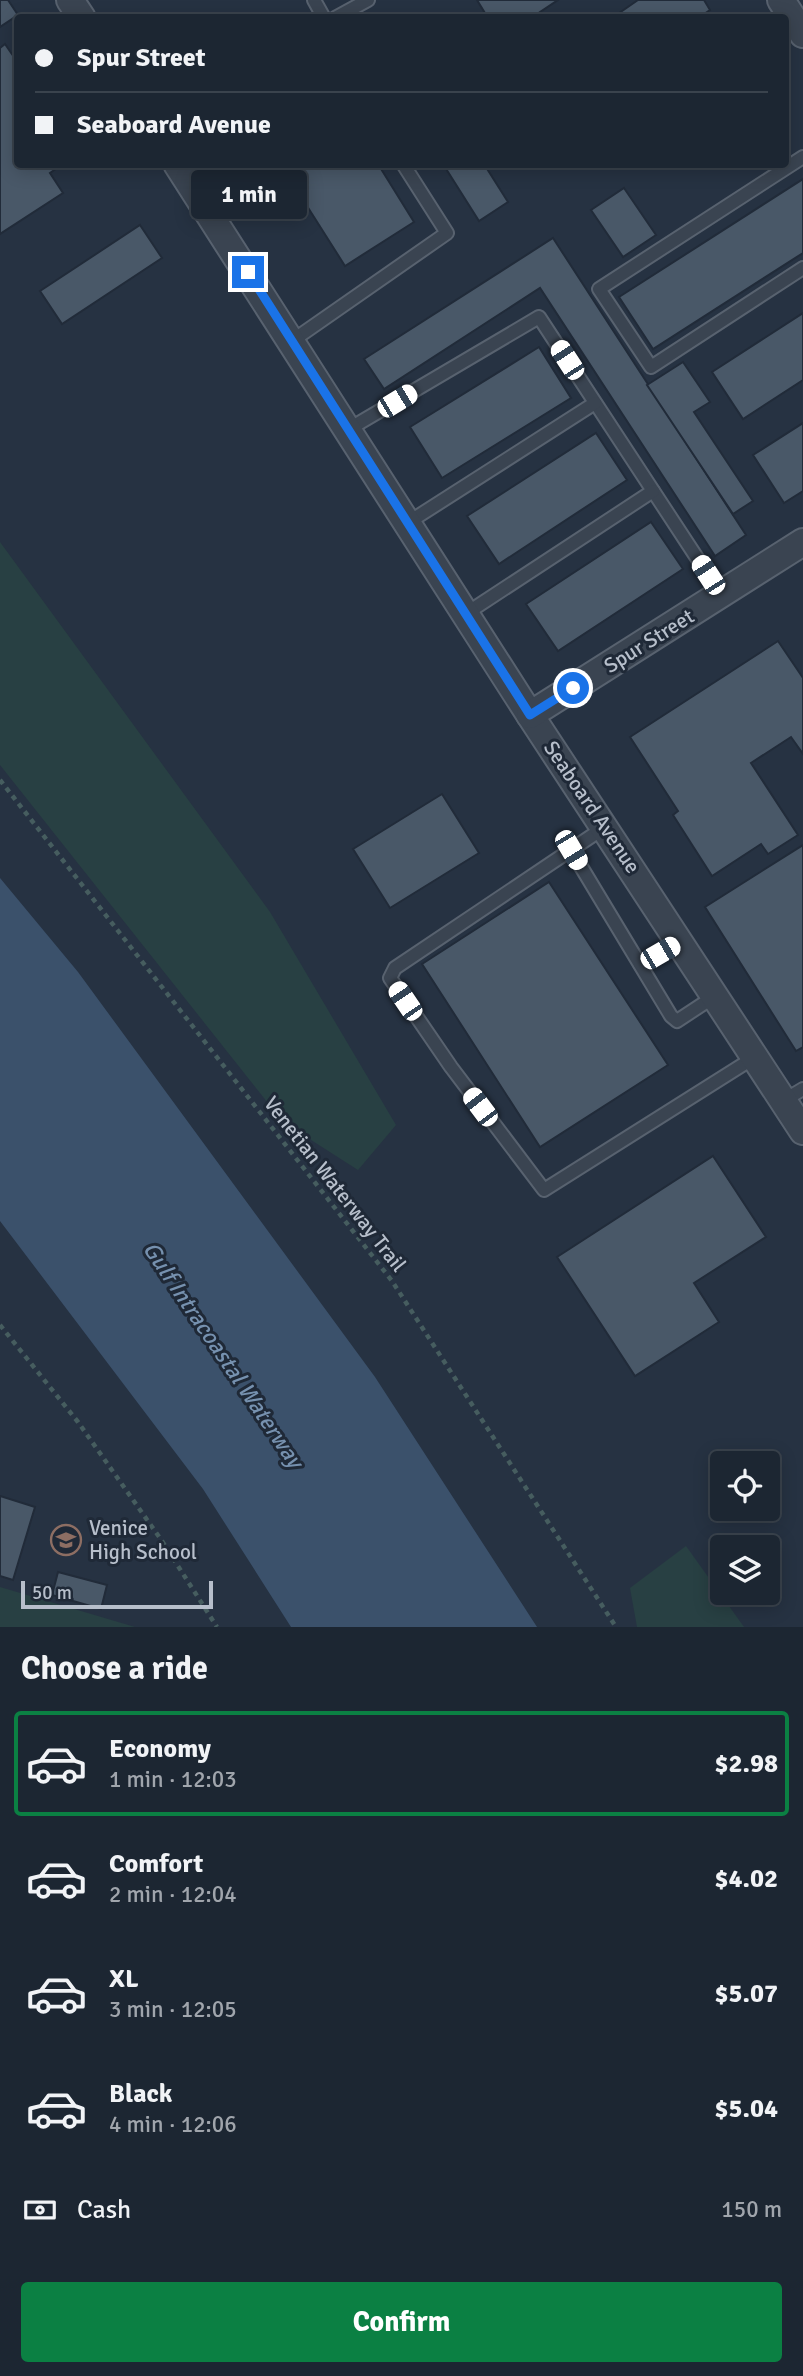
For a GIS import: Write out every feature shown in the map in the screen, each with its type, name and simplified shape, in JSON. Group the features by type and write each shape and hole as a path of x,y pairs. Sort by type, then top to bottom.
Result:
{"street":[{"path":"781,0 803,34"},
{"name":"Seaboard Avenue","path":"180,168 467,612 530,715 755,1057 793,1095 803,1131"},
{"name":"Spur Street","path":"530,715 722,596 803,542"}],"lane":[{"path":"342,14 368,0"},
{"path":"292,341 447,233 406,168"},
{"path":"786,168 600,289 650,367 803,268"},
{"path":"349,429 539,317 722,596"},
{"path":"409,522 595,403"},
{"path":"467,612 653,491"},
{"path":"606,827 395,968 390,978 451,1068 544,1190 755,1057"},
{"path":"571,850 671,1016 677,1021 715,996"},
{"path":"640,964 680,942"}],"path":[{"name":"Venetian Waterway Trail","path":"0,780 391,1281 616,1627"},
{"path":"0,1325 78,1422 162,1541 217,1627"}],"green space":[{"path":"0,542 270,912 396,1125 358,1170 283,1122 0,765"},
{"path":"686,1546 710,1580 710,1605 728,1605 744,1627 637,1627 630,1588"},
{"path":"0,1587 135,1627 0,1627"}],"water":[{"name":"Gulf Intracoastal Waterway","path":"0,878 78,972 375,1377 537,1627 291,1627 203,1489 0,1221"}],"building":[{"path":"0,0 8,0 17,14 0,27"},
{"path":"477,0 558,0 537,14 486,14"},
{"path":"638,0 704,0 710,10 704,14 618,14"},
{"path":"5,44 14,57 14,168 57,168 50,173 63,193 0,234 0,48"},
{"path":"283,168 380,168 414,222 345,266"},
{"path":"446,168 487,168 508,202 479,221"},
{"path":"803,179 803,253 653,349 619,297"},
{"path":"624,188 656,235 623,257 591,210"},
{"path":"140,225 162,258 62,324 40,291"},
{"path":"553,238 746,535 715,556 540,288 384,389 364,359"},
{"path":"803,313 803,380 743,419 712,372"},
{"path":"539,347 571,398 442,478 410,427"},
{"path":"683,362 710,402 694,412 753,501 733,514 647,385"},
{"path":"803,423 803,491 784,503 753,455"},
{"path":"596,433 627,480 499,564 467,516"},
{"path":"651,522 683,569 558,651 526,604"},
{"path":"778,641 803,678 803,754 791,737 751,763 798,835 768,854 761,844 712,876 673,815 678,811 630,737"},
{"path":"442,794 479,853 390,908 353,849"},
{"path":"803,845 803,1047 796,1051 705,907"},
{"path":"549,882 668,1065 540,1147 422,964"},
{"path":"713,1156 766,1237 694,1283 719,1322 635,1376 557,1257"},
{"path":"0,1496 35,1507 13,1580 0,1576"},
{"path":"58,1572 107,1585 101,1609 52,1595"}],"place":[{"name":"Venice High School","path":"66,1540"}],"route":[{"path":"248,272 467,612 530,715 573,688"}]}
